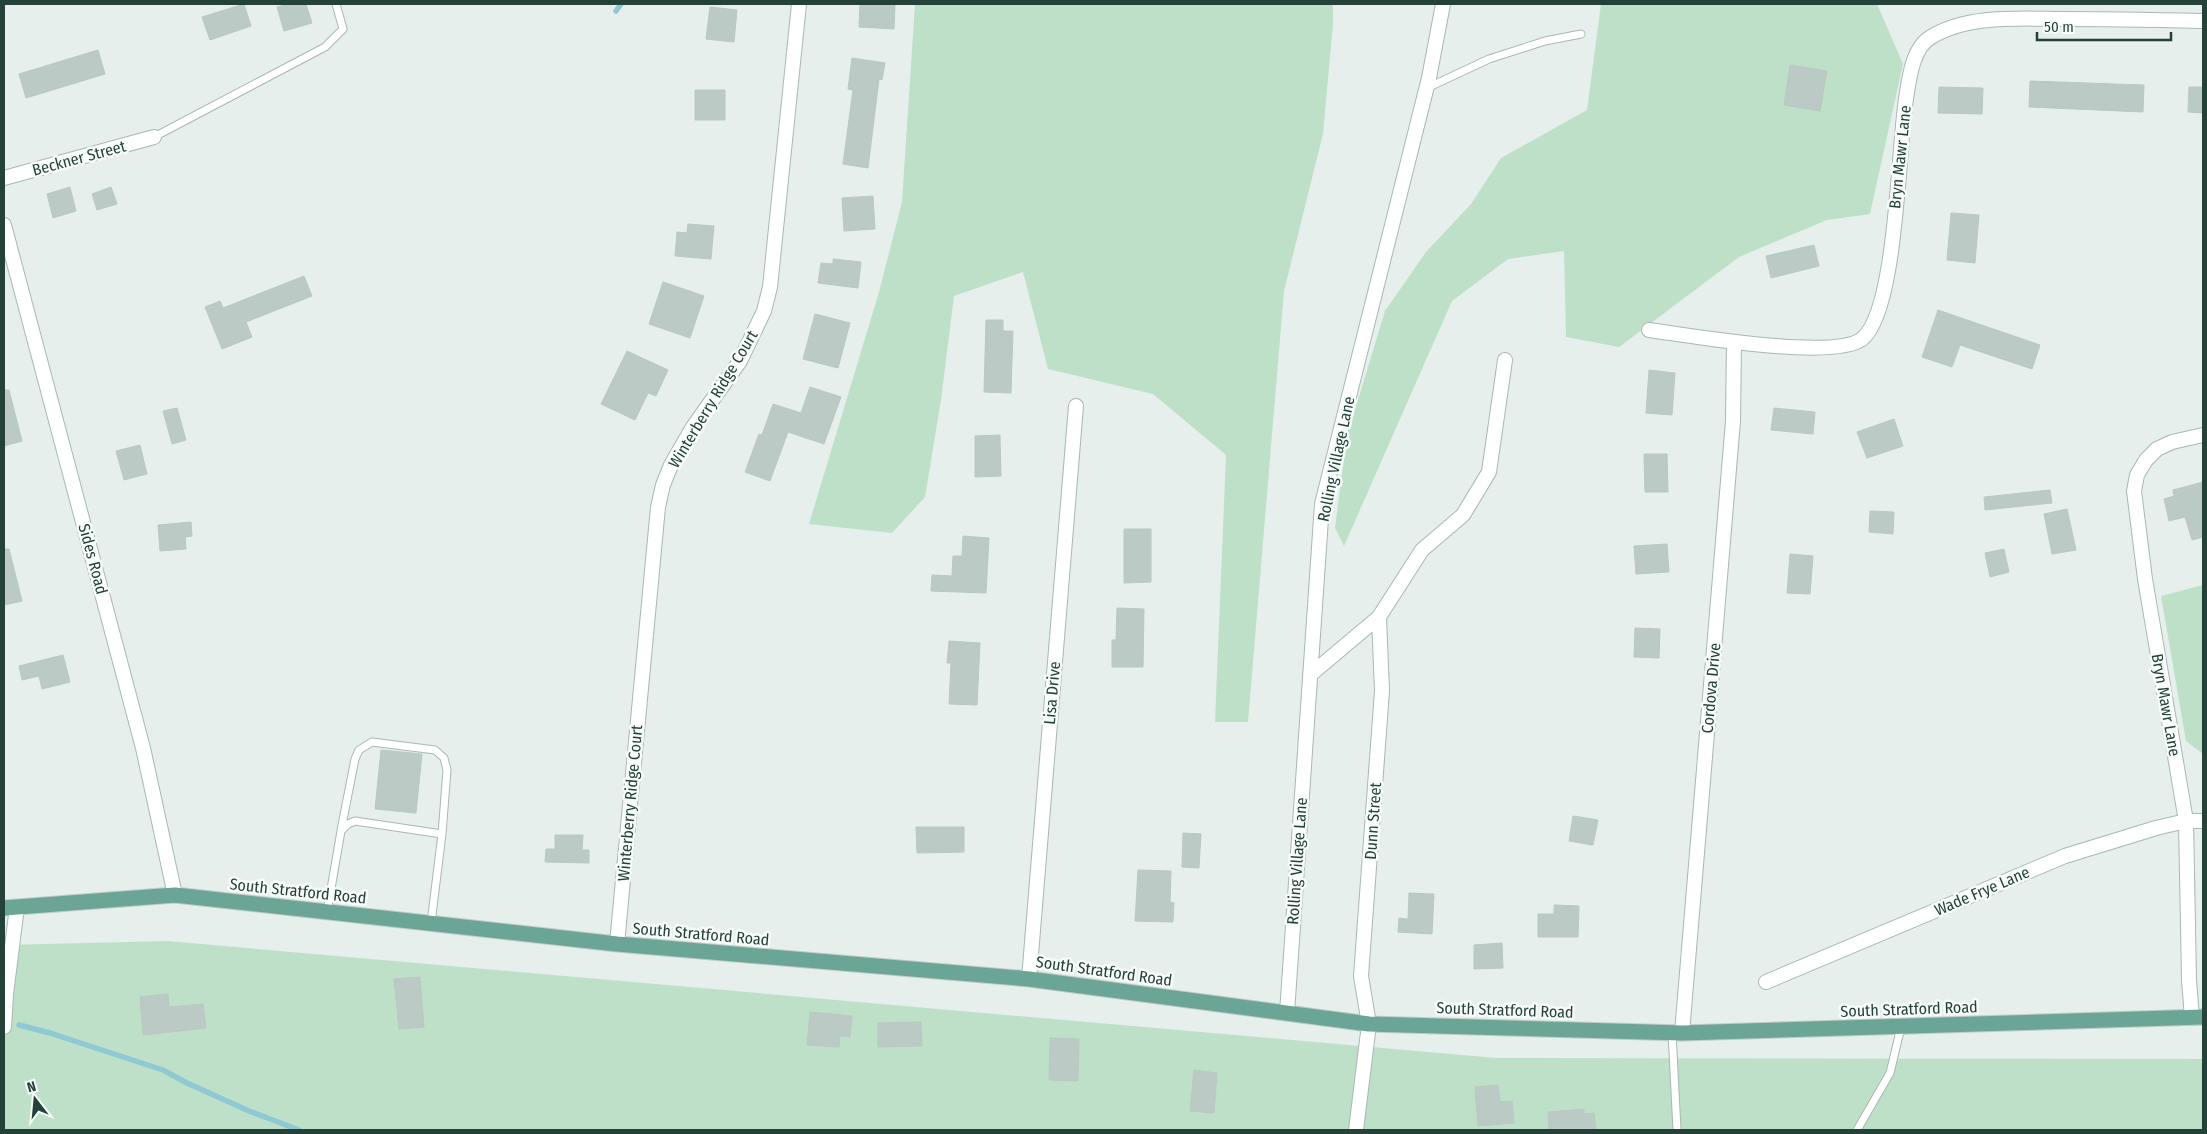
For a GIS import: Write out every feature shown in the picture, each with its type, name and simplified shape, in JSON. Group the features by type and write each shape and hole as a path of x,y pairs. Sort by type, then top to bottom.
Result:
{"main road":[{"name":"South Stratford Road","path":"10,907 175,895 617,944 1029,979 1369,1024 1677,1033 2198,1018"}],"street":[{"name":"Winterberry Ridge Court","path":"617,944 658,507 663,485 678,453 693,427 740,362 764,311 770,287 799,4"},
{"name":"Rolling Village Lane","path":"1287,1013 1322,504 1427,89 1443,4"},
{"name":"Bryn Mawr Lane","path":"1649,330 1734,342 1789,347 1848,345 1862,338 1872,327 1883,296 1890,255 1902,124 1910,75 1918,50 1928,38 1956,26 1980,21 2015,19 2203,21"},
{"name":"Beckner Street","path":"4,178 154,137"},
{"name":"Sides Road","path":"4,225 143,748 175,895"},
{"name":"Cordova Drive","path":"1677,1033 1733,421 1734,342"},
{"path":"1310,675 1380,617 1422,550 1463,514 1489,472 1504,360"},
{"name":"Lisa Drive","path":"1029,979 1076,406"},
{"name":"Bryn Mawr Lane","path":"2198,1018 2189,980 2186,822 2145,579 2135,483 2146,460 2157,449 2172,442 2203,436"},
{"name":"Dunn Street","path":"1356,1130 1369,1024 1361,976 1382,691 1380,617"},
{"name":"Wade Frye Lane","path":"1766,982 2065,856 2156,828 2186,822 2203,821"},
{"path":"4,1027 10,907"}],"lane":[{"path":"154,137 325,47 343,29 336,4"},
{"path":"1427,89 1490,60 1545,41 1581,34"},
{"path":"327,912 355,759 359,750 372,742 435,750 444,758 447,770 432,923"},
{"path":"341,831 348,824 355,821 442,834"},
{"path":"1857,1130 1890,1073 1901,1026"},
{"path":"1677,1033 1677,1130"}],"green space":[{"path":"915,4 1333,4 1323,134 1284,291 1248,722 1215,722 1226,455 1153,394 1048,369 1023,272 954,296 941,400 925,497 892,533 809,524 879,292 902,202"},
{"path":"1601,4 1877,4 1903,64 1870,214 1827,220 1739,257 1619,347 1566,337 1564,251 1508,259 1452,301 1344,546 1335,528 1347,436 1385,311 1426,252 1471,204 1501,158 1587,110"},
{"path":"2203,585 2203,754 2186,741 2161,596"},
{"path":"167,941 1496,1058 2203,1059 2203,1130 4,1130 4,945"}],"building":[{"path":"244,4 251,26 210,40 202,17"},
{"path":"289,4 306,4 312,23 284,31 277,7"},
{"path":"860,4 895,4 894,29 859,27"},
{"path":"710,7 737,10 734,42 706,39"},
{"path":"98,50 105,74 26,98 19,74"},
{"path":"852,58 885,63 882,80 879,79 868,168 843,164 853,90 848,89"},
{"path":"1790,65 1827,71 1820,111 1784,105"},
{"path":"2030,81 2144,85 2143,112 2029,107"},
{"path":"1939,87 1983,88 1982,114 1938,113"},
{"path":"2189,87 2203,87 2203,113 2188,112"},
{"path":"695,90 725,90 725,120 695,120"},
{"path":"70,187 76,211 53,218 47,194"},
{"path":"111,187 117,204 97,210 92,194"},
{"path":"873,196 875,229 844,231 842,198"},
{"path":"1951,213 1979,215 1975,263 1947,260"},
{"path":"688,224 714,226 711,259 675,256 677,232 687,233"},
{"path":"1814,245 1819,266 1771,278 1766,256"},
{"path":"833,259 861,262 858,288 818,283 821,263 833,264"},
{"path":"304,276 312,296 246,322 252,337 222,349 205,307 220,301 223,308"},
{"path":"663,282 704,296 690,338 649,324"},
{"path":"1938,310 2040,345 2032,369 1960,345 1952,367 1922,357"},
{"path":"815,314 850,323 838,368 803,359"},
{"path":"986,320 1003,320 1003,331 1013,331 1011,393 984,392"},
{"path":"627,351 668,370 656,396 648,393 635,420 601,404"},
{"path":"1649,370 1675,373 1672,415 1646,413"},
{"path":"810,387 841,397 824,444 788,432 770,481 745,472 759,434 762,435 773,404 801,413"},
{"path":"4,390 9,390 22,441 4,446"},
{"path":"177,408 186,440 172,444 163,411"},
{"path":"1774,408 1815,412 1813,434 1771,430"},
{"path":"1894,419 1903,446 1867,458 1857,432"},
{"path":"1000,435 1001,476 975,477 975,436"},
{"path":"140,445 147,474 124,480 116,451"},
{"path":"1644,454 1667,454 1668,492 1645,492"},
{"path":"2203,482 2203,537 2192,540 2185,517 2169,521 2164,499 2174,496 2173,490"},
{"path":"2050,490 2052,503 1985,510 1984,497"},
{"path":"2067,509 2076,550 2052,554 2044,514"},
{"path":"1870,511 1894,512 1893,534 1869,532"},
{"path":"191,522 192,536 185,537 186,549 160,551 158,525"},
{"path":"1124,529 1151,529 1151,582 1124,583"},
{"path":"963,536 989,538 986,593 931,591 932,575 952,576 953,556 962,556"},
{"path":"1667,544 1669,572 1636,574 1634,546"},
{"path":"4,549 9,549 22,601 4,605"},
{"path":"2004,549 2009,572 1990,577 1985,553"},
{"path":"1790,554 1813,556 1810,594 1787,593"},
{"path":"1117,608 1144,609 1143,667 1112,667 1112,640 1116,640"},
{"path":"1635,628 1660,629 1659,658 1634,657"},
{"path":"949,641 980,643 977,705 949,704 951,663 947,663"},
{"path":"63,655 70,682 42,689 39,676 22,680 19,666"},
{"path":"381,750 422,754 416,813 375,809"},
{"path":"1573,816 1598,820 1593,845 1569,841"},
{"path":"916,827 964,827 964,852 917,853"},
{"path":"1183,833 1201,834 1199,868 1182,867"},
{"path":"555,835 583,835 582,850 589,850 589,863 545,862 546,849 555,849"},
{"path":"1138,870 1171,871 1170,902 1174,903 1173,922 1135,921"},
{"path":"1409,893 1434,894 1432,934 1398,932 1399,918 1408,919"},
{"path":"1554,905 1579,906 1578,937 1538,937 1538,914 1554,914"},
{"path":"1502,943 1503,968 1474,969 1474,945"},
{"path":"420,977 424,1027 399,1029 394,979"},
{"path":"168,994 169,1007 203,1004 206,1028 143,1035 140,997"},
{"path":"810,1012 852,1016 850,1037 840,1036 839,1047 807,1045"},
{"path":"921,1022 922,1046 878,1047 878,1023"},
{"path":"1050,1038 1079,1039 1078,1081 1049,1080"},
{"path":"1194,1070 1217,1073 1214,1113 1190,1111"},
{"path":"1498,1085 1500,1102 1512,1101 1514,1123 1478,1126 1475,1087"},
{"path":"1584,1109 1584,1114 1594,1113 1596,1130 1549,1130 1548,1112"}],"waterway":[{"path":"616,11 621,4"},
{"path":"19,1025 50,1033 163,1070 249,1111 299,1130"}]}
